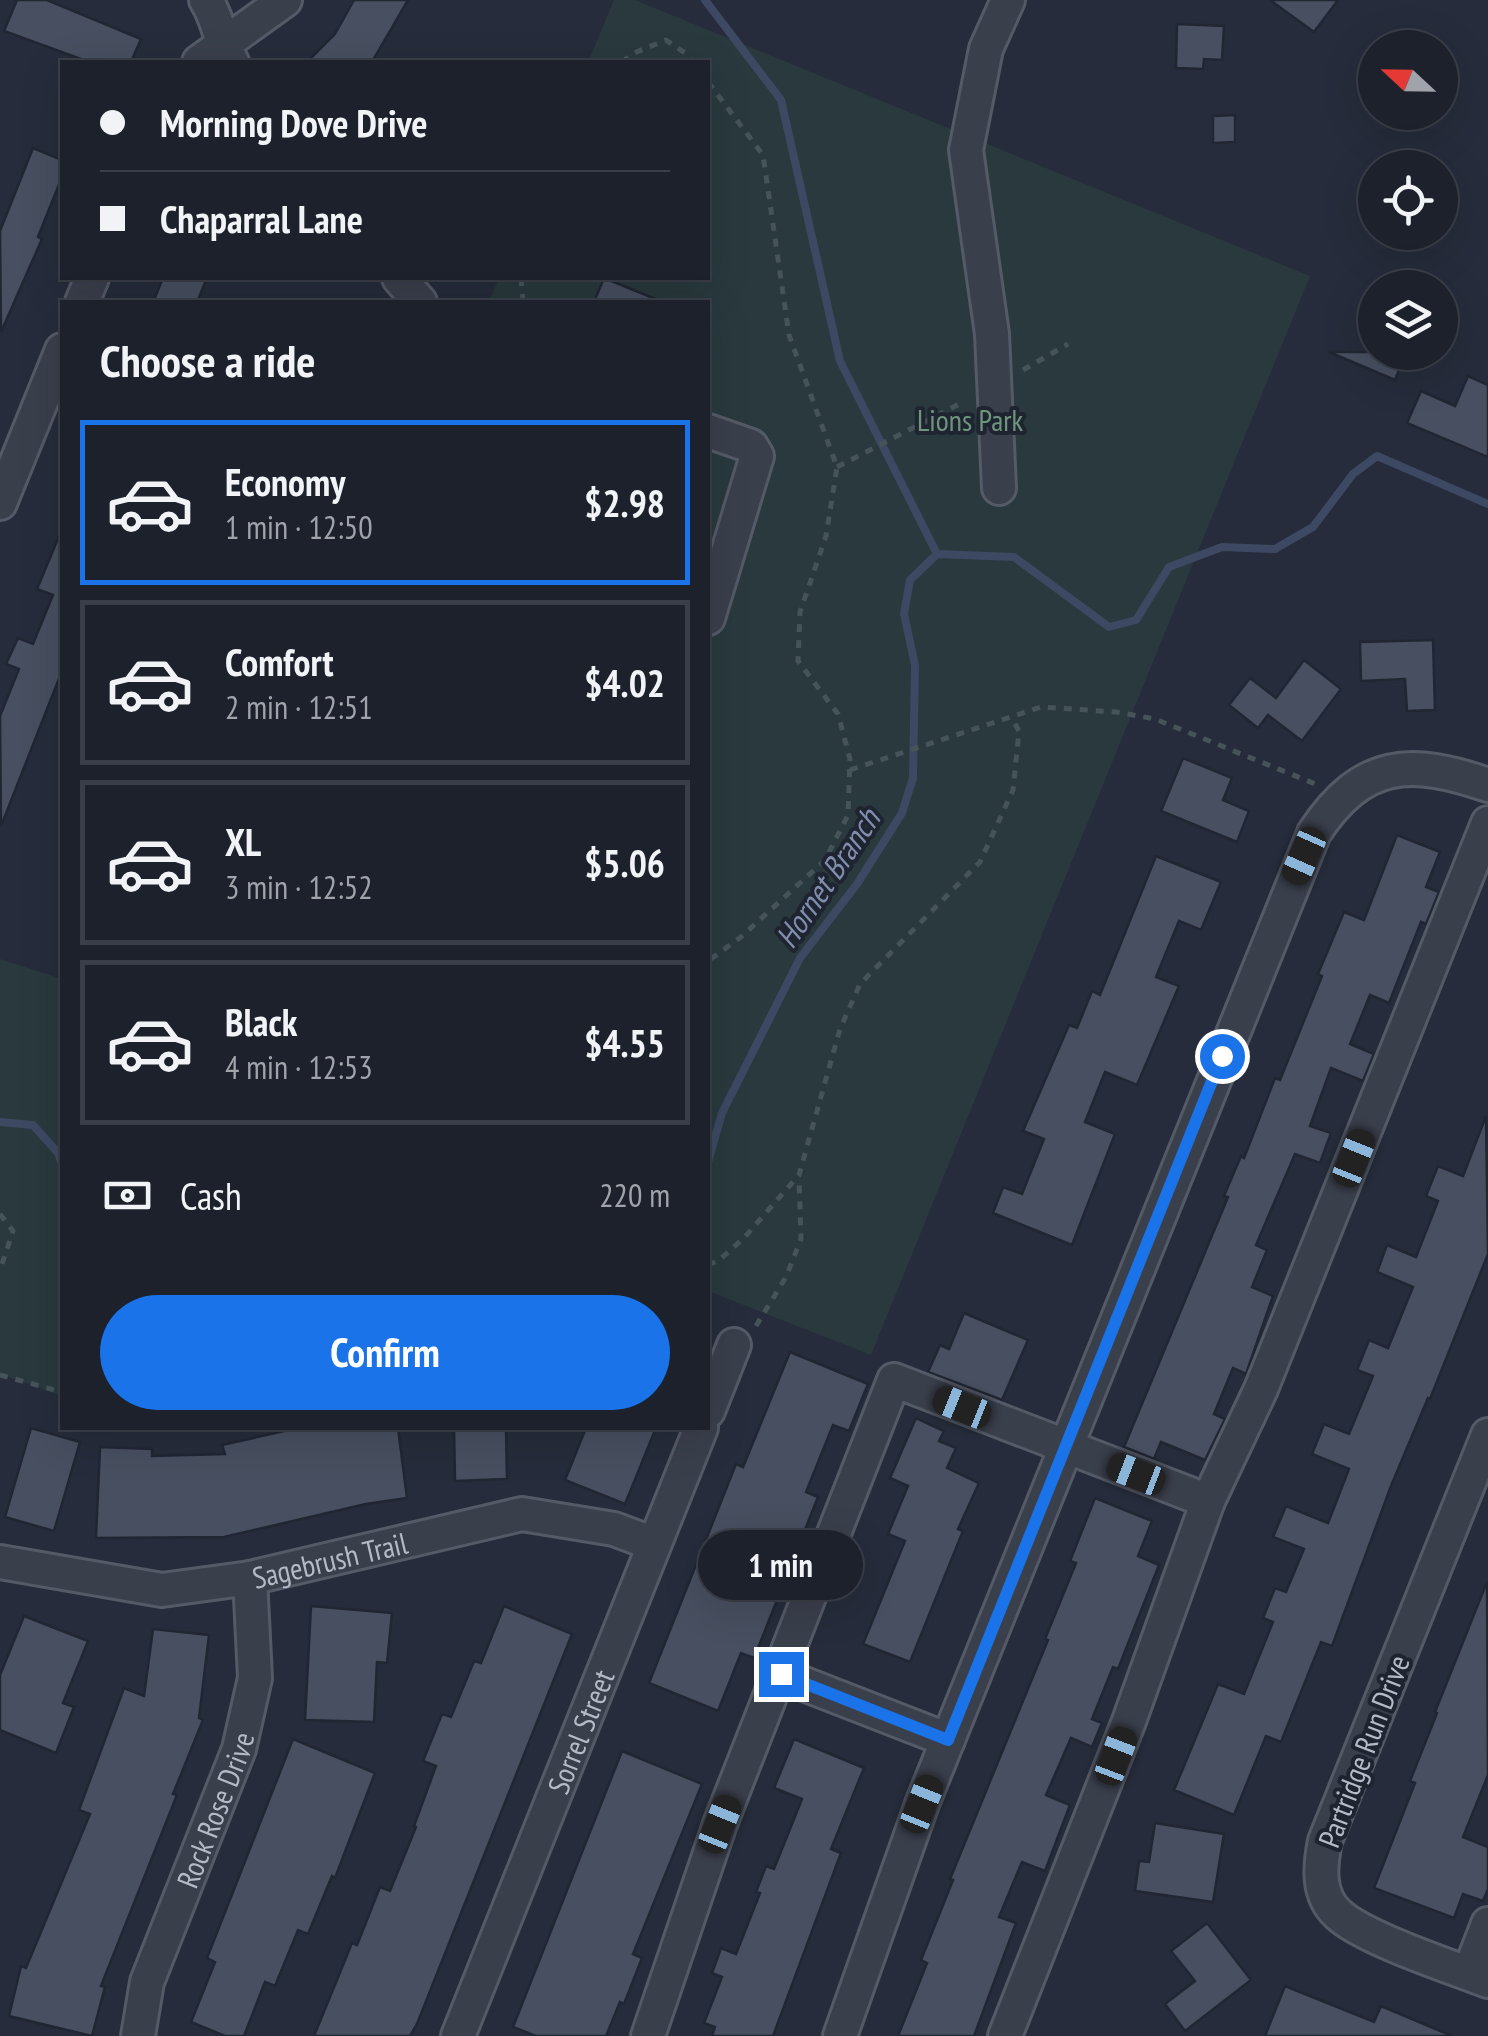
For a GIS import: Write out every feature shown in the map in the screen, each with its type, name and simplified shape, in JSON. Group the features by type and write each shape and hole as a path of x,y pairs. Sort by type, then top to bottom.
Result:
{"street":[{"path":"206,0 216,14 218,57"},
{"path":"218,57 285,0"},
{"path":"1000,488 992,334 966,150 986,49 1008,0"},
{"path":"401,280 418,300"},
{"path":"0,503 60,355"},
{"path":"710,432 752,446 757,456 710,611"},
{"path":"840,2036 948,1740 1314,833 1334,802 1377,776 1406,769 1454,773 1488,785"},
{"path":"1005,2036 1130,1721 1208,1501 1262,1388 1488,823"},
{"path":"710,1406 732,1349"},
{"path":"648,2036 720,1824 894,1380 1208,1501"},
{"name":"Sorrel Street","path":"458,2036 700,1430"},
{"name":"Partridge Run Drive","path":"1478,1977 1358,1928 1336,1913 1324,1892 1320,1869 1325,1841 1488,1435"},
{"name":"Sagebrush Trail","path":"0,1562 162,1590 250,1578 522,1514 614,1528 654,1544"},
{"name":"Rock Rose Drive","path":"138,2036 147,1982 240,1750 254,1678 250,1578"},
{"path":"781,1674 948,1740"},
{"path":"1478,1977 1488,1924"}],"path":[{"path":"624,60 634,52 666,40 690,60"},
{"path":"710,85 763,154 789,334 837,466 826,536 800,612 798,661 838,714 850,770 848,815 825,860 741,938 710,960"},
{"path":"837,466 897,435"},
{"path":"850,770 1041,707 1155,719 1344,795"},
{"path":"732,1349 742,1352 786,1277 800,1239 799,1175 840,1029 860,984 980,862 1013,790 1019,731 1011,717"},
{"path":"710,1265 743,1239 799,1175"},
{"path":"0,1214 14,1231 0,1270"},
{"path":"0,1375 60,1391"}],"green space":[{"name":"Lions Park","path":"614,0 635,0 1310,276 871,1355 710,1292 710,300 490,300 498,280 710,280 710,60 589,60"},
{"path":"0,959 60,978 60,1395 0,1374"}],"building":[{"path":"17,0 47,0 141,39 132,60 84,60 4,31"},
{"path":"354,0 408,0 373,60 309,60 335,34"},
{"path":"1270,0 1338,0 1314,32"},
{"path":"1177,24 1224,26 1222,60 1204,59 1203,69 1176,68"},
{"path":"1235,115 1235,142 1213,143 1213,116"},
{"path":"33,148 60,159 60,182 38,237 42,239 1,332 0,231"},
{"path":"162,280 206,280 198,300 154,300"},
{"path":"603,280 609,280 658,300 595,300"},
{"path":"1329,352 1358,352 1358,364"},
{"path":"1371,370 1399,370 1395,380"},
{"path":"1468,376 1488,385 1488,457 1407,423 1421,391 1455,406"},
{"path":"60,534 60,676 1,826 0,716 19,669 6,664 18,638 33,644 53,595 37,589"},
{"path":"1433,640 1435,710 1407,711 1405,679 1361,681 1360,642"},
{"path":"1304,660 1341,689 1302,741 1268,715 1258,728 1229,705 1250,678 1276,698"},
{"path":"1183,758 1232,778 1223,800 1249,811 1237,842 1161,811"},
{"path":"1397,835 1440,852 1426,887 1439,892 1426,924 1421,922 1389,1003 1370,995 1350,1044 1374,1054 1363,1081 1331,1068 1310,1126 1331,1133 1320,1163 1295,1154 1256,1245 1267,1250 1252,1287 1273,1296 1246,1374 1233,1368 1214,1414 1225,1419 1205,1460 1161,1442 1154,1459 1124,1447 1228,1197 1224,1196 1241,1156 1244,1158 1275,1078 1280,1080 1344,912 1364,920"},
{"path":"1156,856 1221,882 1201,930 1179,921 1156,977 1179,986 1137,1085 1105,1072 1085,1122 1115,1134 1072,1245 993,1213 1003,1187 1022,1194 1044,1139 1023,1131 1069,1025 1077,1028 1092,991 1100,995"},
{"path":"1486,1116 1488,1254 1391,1486 1332,1646 1321,1642 1281,1742 1266,1736 1234,1815 1174,1790 1218,1684 1244,1694 1273,1622 1263,1618 1275,1588 1286,1592 1304,1549 1273,1537 1286,1506 1328,1523 1349,1469 1312,1454 1324,1424 1349,1434 1373,1376 1357,1370 1369,1340 1388,1348 1413,1287 1377,1272 1387,1245 1416,1257 1438,1201 1426,1196 1438,1166 1463,1176"},
{"path":"964,1313 1028,1340 1002,1400 928,1372 940,1345 949,1349"},
{"path":"790,1352 868,1384 849,1431 833,1425 806,1492 818,1497 754,1658 741,1653 718,1711 649,1683 736,1464 743,1467"},
{"path":"916,1418 944,1431 939,1441 956,1448 947,1468 979,1483 958,1529 963,1531 910,1662 863,1644 905,1541 888,1534 908,1486 890,1478"},
{"path":"31,1428 80,1442 54,1531 5,1517"},
{"path":"289,1430 398,1430 407,1498 224,1537 96,1538 100,1447 152,1449 152,1456 225,1454 222,1445"},
{"path":"454,1430 506,1430 507,1479 455,1481"},
{"path":"585,1430 655,1430 625,1504 565,1480"},
{"path":"1095,1498 1152,1521 1138,1556 1159,1565 1118,1669 1113,1667 1092,1719 1102,1723 1092,1747 1071,1738 1046,1795 1070,1805 1045,1871 1022,1862 999,1917 1016,1923 974,2036 898,2036 927,1963 921,1960 953,1880 950,1879 1048,1640 1045,1639 1076,1563 1070,1561"},
{"path":"1487,1582 1488,1775 1463,1837 1488,1847 1488,1889 1483,1901 1463,1894 1454,1918 1374,1888 1415,1783 1410,1781 1435,1712"},
{"path":"311,1606 392,1613 387,1663 377,1662 374,1722 305,1720"},
{"path":"504,1606 572,1634 417,2024 410,2036 314,2036 352,1943 357,1945 380,1887 390,1891 416,1827 436,1766 423,1761 442,1714 451,1717 474,1661 481,1663"},
{"path":"24,1616 88,1641 63,1703 74,1707 56,1753 0,1730 0,1675"},
{"path":"153,1629 209,1635 199,1718 203,1720 101,1986 105,1987 92,2036 9,2016 21,1966 26,1968 90,1814 79,1810 124,1688 144,1696"},
{"path":"293,1739 375,1773 335,1878 332,1876 308,1934 298,1930 275,1986 265,1982 244,2036 225,2036 191,2022 215,1962 207,1958"},
{"path":"794,1739 864,1768 831,1849 841,1853 773,2036 712,2036 715,2027 704,2023 722,1977 712,1973 721,1948 736,1954 760,1893 756,1892 766,1866 774,1869 802,1799 774,1788"},
{"path":"622,1751 702,1784 633,1954 642,1958 606,2036 536,2036 513,2027"},
{"path":"1155,1823 1224,1834 1213,1902 1135,1891 1139,1861 1149,1862"},
{"path":"1207,1923 1251,1980 1185,2031 1165,2004 1195,1981 1171,1951"},
{"path":"1285,1986 1374,2022 1381,2006 1452,2036 1265,2036"}],"waterway":[{"path":"705,0 781,100 840,361 937,554"},
{"name":"Hornet Branch","path":"710,1155 722,1113 800,958 857,884 902,813 913,778 915,665 904,614 910,580 937,554 1014,557 1109,627 1136,620 1169,567 1222,547 1275,549 1313,527 1353,474 1377,456 1488,504"},
{"name":"Hornet Branch","path":"0,1122 33,1125 60,1158"}],"route":[{"path":"781,1674 948,1740 1222,1056"}]}
